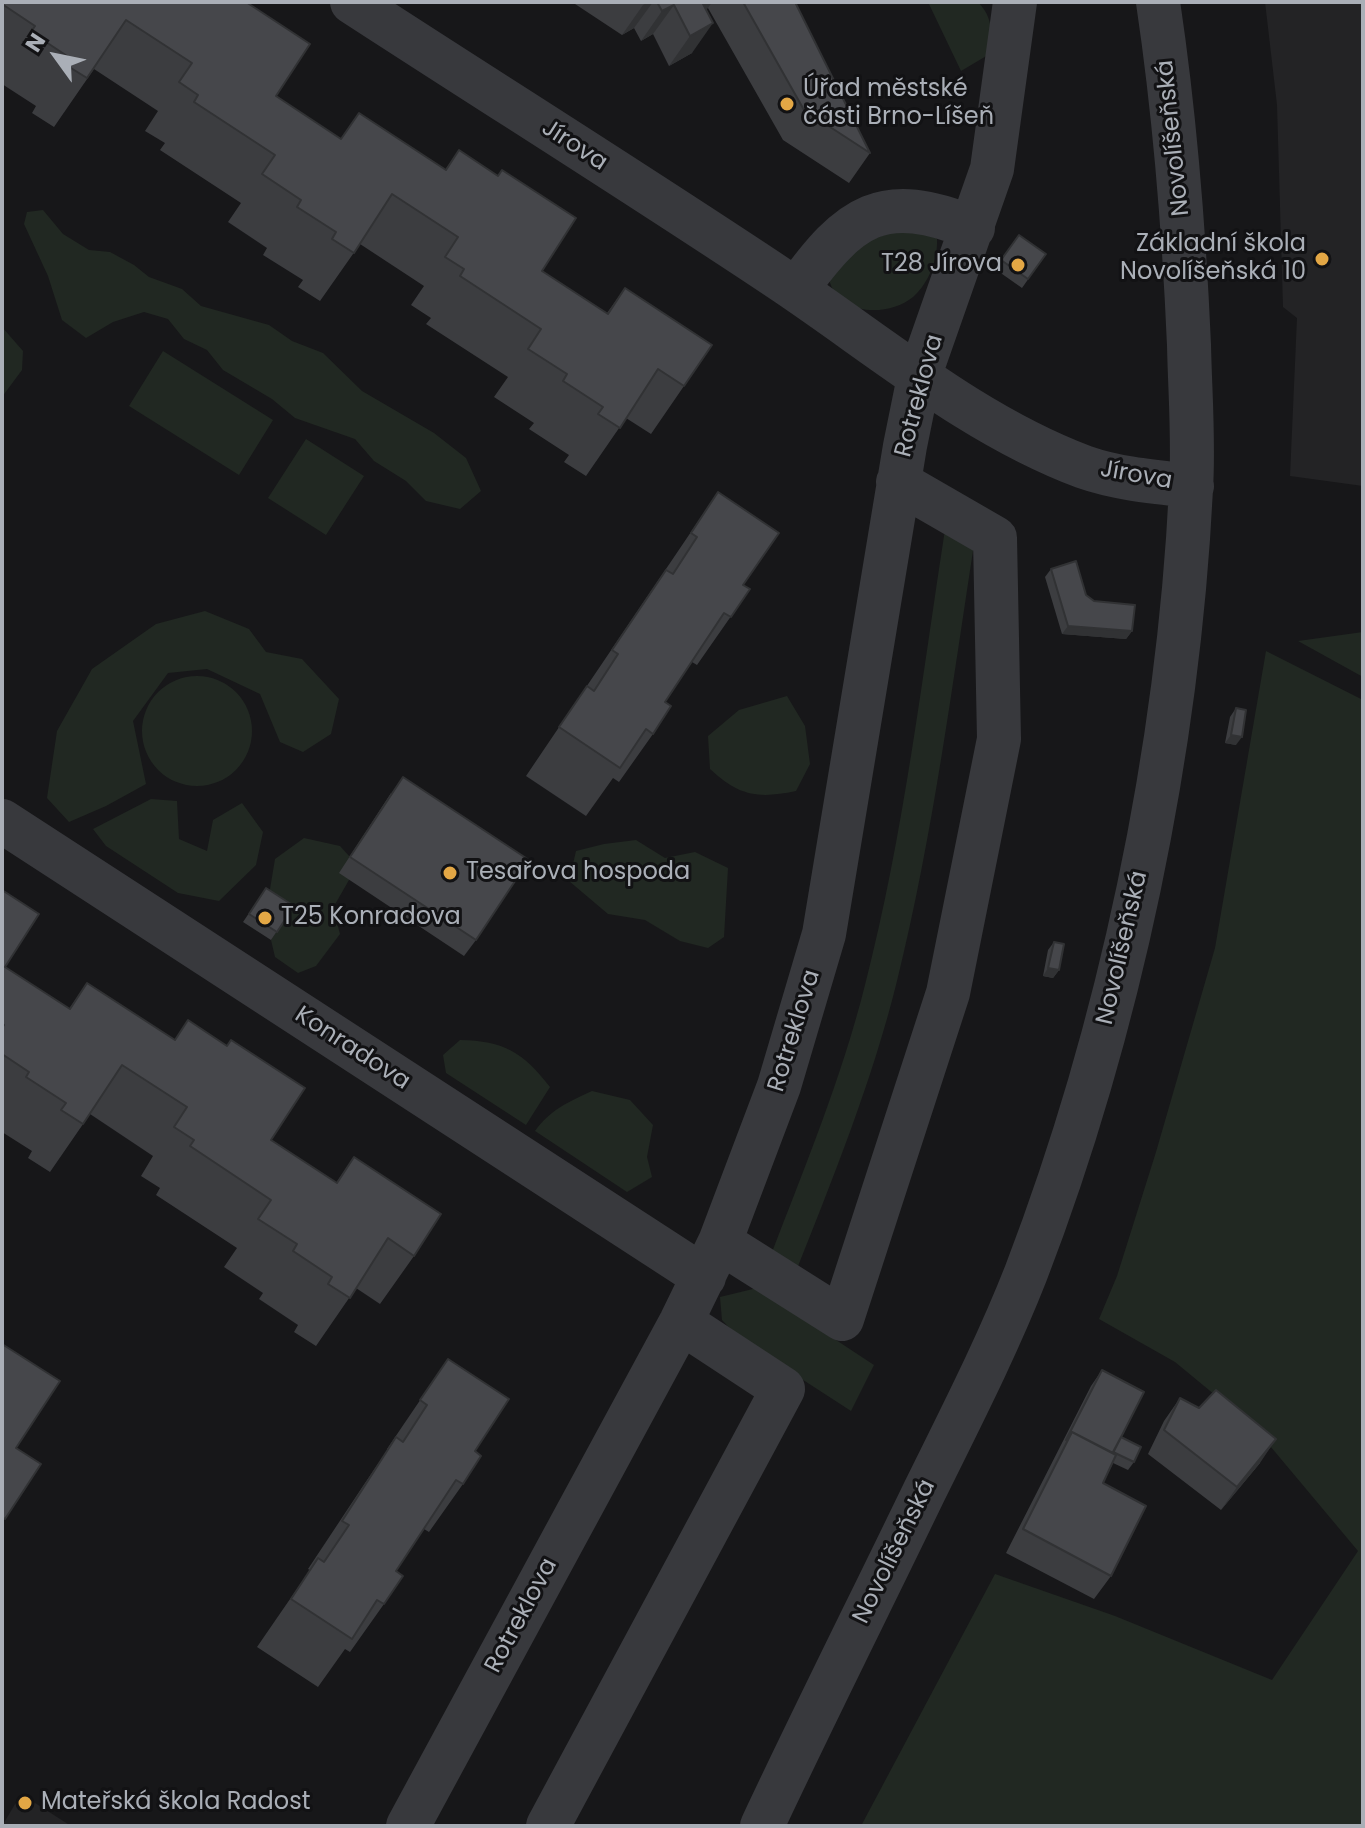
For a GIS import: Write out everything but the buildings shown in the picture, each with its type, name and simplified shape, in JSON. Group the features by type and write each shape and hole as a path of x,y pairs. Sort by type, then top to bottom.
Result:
{"street":[{"name":"Jírova","path":"352,2 796,290 919,377 1001,427 1085,467 1137,479 1192,486"},
{"name":"Rotreklova","path":"408,1826 681,1322 712,1259 779,1086 824,934 898,482 919,377 992,169 1015,2"},
{"name":"Novolíšeňská","path":"762,1826 998,1338 1025,1275 1086,1094 1114,992 1150,831 1177,648 1192,486 1184,240 1170,83 1158,2"},
{"path":"796,290 820,257 844,233 873,215 900,209 940,214 973,228"},
{"name":"Konradova","path":"2,821 712,1259 842,1319 948,993 999,739 995,538 898,482"},
{"path":"548,1826 783,1389 681,1322"}],"shaded area":[{"path":"928,2 978,2 987,14 990,27 988,55 961,71"},
{"name":"Základní škola Novolíšeňská 10","path":"1265,2 1363,2 1363,486 1290,476 1297,318 1283,307 1277,105"},
{"path":"43,210 63,234 89,250 110,252 149,277 182,289 201,306 269,325 292,341 323,353 362,391 434,433 466,458 481,491 460,509 426,501 406,481 374,461 355,439 295,418 272,399 223,370 207,350 184,339 168,319 144,312 113,322 86,338 62,320 48,276 24,224 27,212"},
{"path":"906,229 925,230 937,239 931,270 919,291 902,304 877,310 852,306 842,300 829,279 846,258 861,245"},
{"path":"2,327 23,351 22,370 2,397"},
{"path":"163,351 273,420 239,475 129,406"},
{"path":"306,439 364,476 326,535 268,498"},
{"path":"946,523 975,538 941,761 910,926 876,1056 795,1274 771,1255 845,1053 879,928 911,755"},
{"path":"205,611 249,629 266,652 302,659 339,699 331,734 303,752 280,742 260,694 207,669 168,673 133,721 146,784 69,822 47,798 57,731 92,669 156,624"},
{"path":"1363,632 1363,677 1298,641"},
{"path":"1266,651 1363,700 1363,1826 861,1826 995,1574 1115,1616 1272,1680 1358,1551 1255,1428 1175,1362 1099,1319 1117,1276 1156,1152 1215,948"},
{"path":"197,676 218,681 236,692 247,710 252,731 247,752 236,770 218,781 197,786 176,781 158,770 147,752 142,731 147,710 158,692 176,681"},
{"path":"787,696 805,726 810,764 796,791 771,795 750,793 730,785 710,769 708,736 739,710"},
{"path":"151,799 177,801 179,839 207,851 213,820 242,803 263,832 256,865 219,901 178,893 106,846 93,829"},
{"path":"304,838 340,846 350,857 349,880 333,908 340,934 316,966 298,973 275,957 271,940 288,914 268,901 275,859"},
{"path":"636,840 665,858 695,852 728,868 724,937 708,948 680,941 645,920 608,914 569,881 576,851"},
{"path":"460,1040 489,1043 511,1051 531,1065 550,1087 526,1125 446,1073 443,1055"},
{"path":"592,1091 630,1100 653,1125 647,1157 652,1177 627,1192 535,1131 553,1112"},
{"path":"757,1288 874,1365 851,1411 740,1339 722,1320 720,1297"},
{"name":"Mateřská škola Radost","path":"21,1794 71,1826 2,1826"}],"place":[{"name":"Úřad městské části Brno-Líšeň","path":"787,104"},
{"name":"Základní škola Novolíšeňská 10","path":"1322,259"},
{"name":"T28 Jírova","path":"1018,265"},
{"name":"Tesařova hospoda","path":"450,873"},
{"name":"T25 Konradova","path":"265,918"},
{"name":"Mateřská škola Radost","path":"25,1803"}]}
